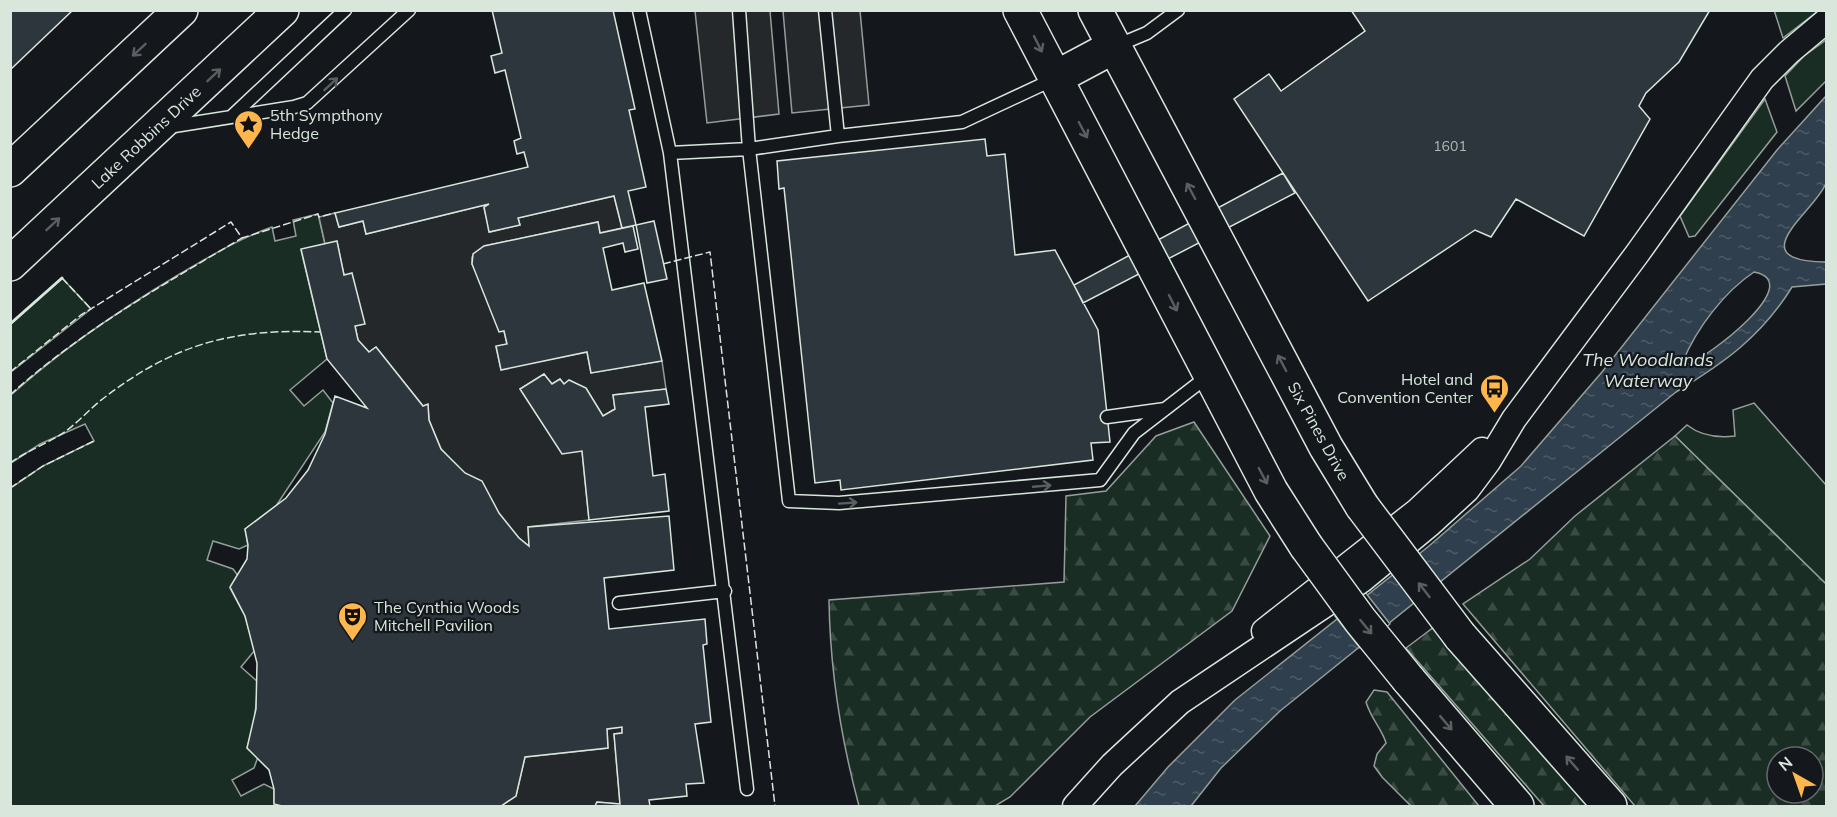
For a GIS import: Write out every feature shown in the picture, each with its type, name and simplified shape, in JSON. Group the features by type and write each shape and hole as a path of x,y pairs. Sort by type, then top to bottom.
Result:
{"street":[{"path":"10,170 181,10"},
{"name":"Lake Robbins Drive","path":"10,264 282,10"},
{"path":"1020,10 1271,490 1306,546 1360,620 1517,807"},
{"name":"Six Pines Drive","path":"1095,10 1326,447 1362,506 1460,636 1610,807"},
{"path":"1075,807 1112,765 1180,702 1322,609 1430,524 1476,479 1514,419 1762,79 1789,52 1827,21"},
{"path":"1055,78 1115,46"}],"lane":[{"path":"230,117 345,10"},
{"path":"155,129 294,108 307,103 409,10"},
{"path":"639,10 670,153 725,591 747,789"},
{"path":"738,10 749,149 789,501 839,503 1100,480 1134,433 1210,375"},
{"path":"825,10 838,136"},
{"path":"1115,46 1148,33 1178,10"},
{"path":"670,153 749,149 962,122 1055,78"},
{"path":"1107,417 1165,410"},
{"path":"619,603 725,591"}],"green space":[{"path":"1774,10 1818,10 1818,11 1783,38"},
{"path":"1826,40 1826,81 1796,111 1785,76 1804,56"},
{"path":"1765,99 1777,132 1695,236 1689,237 1680,216"},
{"path":"318,214 325,244 301,250 327,359 290,390 304,406 323,390 333,403 325,432 276,506 245,529 248,545 239,549 213,541 207,560 233,569 239,577 230,588 245,616 255,650 241,667 258,682 254,725 247,748 258,757 254,768 232,780 241,796 264,784 274,789 274,804 282,806 11,806 11,488 43,466 94,441 85,424 40,444 11,463 11,395 51,361 92,331 178,275 235,243 272,227 275,241 296,236 293,220"},
{"path":"62,278 91,309 11,372 11,324"},
{"path":"1754,403 1826,485 1826,584 1675,436 1687,425 1698,432 1710,435 1735,436 1733,410"},
{"path":"1194,422 1270,536 1232,611 1090,717 1010,797 995,806 859,806 838,704 829,600 1064,582 1066,496 1106,491 1156,436"},
{"path":"1675,436 1826,584 1826,806 1635,806 1463,604 1530,559 1575,516"},
{"path":"1434,627 1592,806 1544,806 1406,648"},
{"path":"1374,690 1387,692 1479,806 1411,806 1382,777 1374,766 1377,754 1386,743 1366,702"}],"shaded area":[{"path":"695,11 770,11 779,114 707,123"},
{"path":"783,11 860,11 869,105 792,113"},
{"path":"614,196 622,228 600,233 598,222 484,246 472,257 472,264 504,331 507,344 496,347 501,369 587,352 591,373 662,361 666,389 613,395 615,409 603,416 586,388 570,381 564,384 560,379 552,384 544,374 520,389 562,453 582,451 589,520 528,527 529,546 519,538 441,449 429,420 428,405 423,406 376,347 369,352 358,340 355,326 364,324 344,275 337,242 325,244 319,217 335,213 339,227 363,221 366,234 489,204 484,208 490,232 520,225 518,218"},
{"path":"622,727 622,733 614,734 620,804 597,802 595,806 501,806 516,796 525,757 608,748 607,729"}],"water":[{"name":"The Woodlands Waterway","path":"1826,96 1828,155 1826,183 1820,194 1789,232 1785,244 1787,253 1800,259 1826,262 1826,284 1792,287 1768,320 1741,347 1676,392 1280,711 1221,768 1191,806 1135,806 1168,767 1235,700 1429,546 1521,466 1602,372 1777,150","holes":["1754,272 1767,279 1769,290 1762,304 1748,320 1699,359 1688,364 1683,361 1712,312 1732,290"]}],"pier":[{"path":"1365,592 1390,624 1360,648 1335,616"}],"building":[{"path":"10,10 73,10 10,70"},
{"path":"492,10 613,10 635,109 629,110 646,187 628,191 636,225 622,228 614,196 518,218 520,225 489,232 484,207 489,204 366,234 363,221 339,227 335,213 528,167 524,152 517,154 514,141 521,138 505,70 495,73 491,56 502,53"},
{"path":"1351,10 1710,10 1679,62 1646,93 1639,106 1650,119 1584,236 1516,199 1491,237 1475,230 1368,301 1234,99 1269,74 1281,91 1365,31"},
{"path":"985,139 987,156 1005,154 1015,255 1055,250 1098,330 1110,442 1091,443 1093,460 841,490 840,480 815,483 784,188 779,189 777,161"},
{"path":"1283,173 1295,193 1083,303 1074,285"},
{"path":"654,221 667,279 647,283 636,225"},
{"path":"598,222 600,233 633,226 638,249 625,252 623,243 603,248 612,290 644,283 662,361 591,373 587,352 501,370 496,346 507,344 504,331 499,332 472,264 473,254 484,246"},
{"path":"337,241 344,275 352,273 365,324 355,326 358,340 369,352 376,347 423,406 428,404 429,420 441,449 465,473 482,481 499,513 519,538 529,546 528,527 669,516 674,570 604,578 609,629 705,619 707,644 703,645 711,722 695,724 704,783 686,784 687,796 649,800 650,806 595,806 597,802 620,804 614,734 622,733 622,727 607,729 608,748 525,757 516,796 501,806 282,806 274,804 274,789 269,770 247,748 256,709 257,663 245,616 230,587 247,559 248,545 245,529 286,498 308,470 325,434 335,396 367,408 327,359 301,249"},
{"path":"544,374 552,384 560,379 564,384 569,380 586,388 603,416 615,409 613,395 666,389 669,404 645,407 653,476 665,474 669,511 589,520 582,451 562,454 520,389"}],"fence":[{"path":"10,372 81,315 231,222 242,238 318,214 319,217 335,213"},
{"path":"10,395 93,330 242,238"},
{"path":"663,264 710,252 775,806"},
{"path":"62,278 91,309"},
{"path":"10,463 66,431 126,382 177,354 230,337 258,333 320,332"},
{"path":"10,488 43,466 94,441"}],"wall":[{"path":"10,324 62,278"}],"place":[{"name":"5th Sympthony Hedge","path":"249,150"},
{"name":"Hotel and Convention Center","path":"1494,414"},
{"name":"The Cynthia Woods Mitchell Pavilion","path":"353,642"}]}
